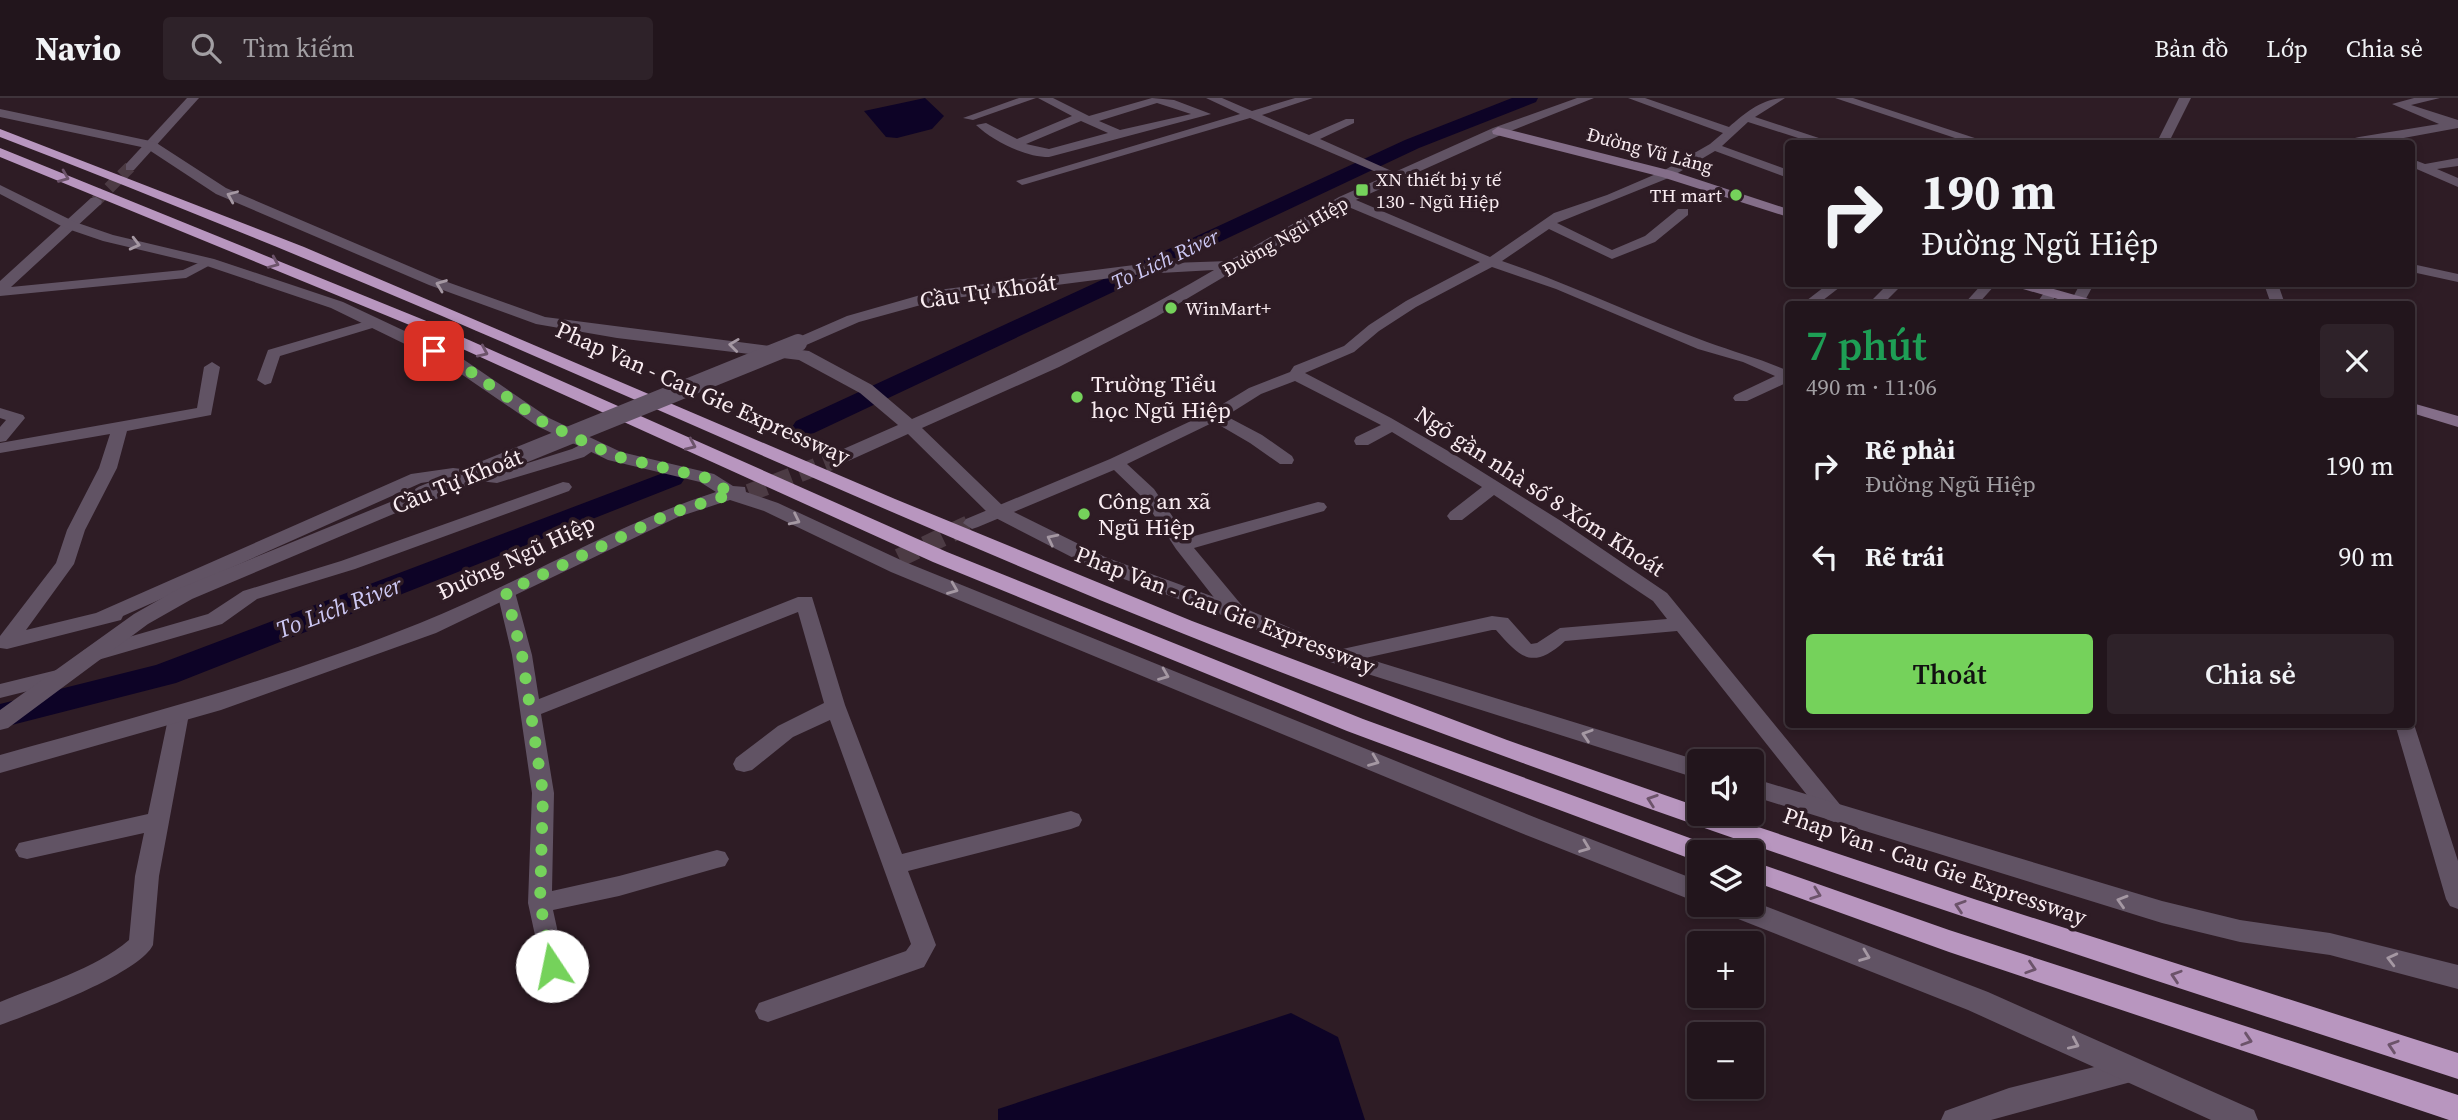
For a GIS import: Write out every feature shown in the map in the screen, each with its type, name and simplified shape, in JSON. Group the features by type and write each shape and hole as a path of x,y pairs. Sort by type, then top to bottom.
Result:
{"highway":[{"name":"Phap Van - Cau Gie Expressway","path":"0,134 93,168 445,311 967,538 1190,629 1369,697 1569,771 1951,903 2458,1066"},
{"path":"0,152 418,323 940,557 1355,725 1687,847"},
{"path":"1764,875 1949,941 2458,1110"}],"main road":[{"name":"Đường Vũ Lăng","path":"1498,131 1667,174 1785,212"},
{"path":"2026,287 2047,299 2066,301"},
{"path":"2415,409 2458,422"}],"street":[{"path":"130,167 193,98"},
{"path":"969,118 1030,98"},
{"path":"1044,98 1119,134"},
{"path":"1212,98 1394,174"},
{"path":"1023,181 1307,98"},
{"name":"Đường Ngũ Hiệp","path":"836,456 1065,357 1150,314 1344,200 1394,174 1498,131 1588,98"},
{"path":"1634,98 1729,131"},
{"path":"972,523 1060,489 1214,416 1255,391 1296,375 1299,369 1349,349 1374,328 1411,304 1491,262 1559,216 1612,198 1667,174 1714,147 1746,118 1779,98"},
{"path":"1841,98 1974,140"},
{"path":"2164,140 2185,98"},
{"path":"2434,98 2398,104 2456,125"},
{"path":"1016,145 1084,118 1153,99 1164,100 1203,114"},
{"path":"982,125 1016,145 1039,153 1048,153 1233,106"},
{"path":"0,113 150,145 220,191 434,282 542,321 617,334 803,355 866,389 888,405 997,512 1098,562 1237,613 1338,657 1687,766"},
{"path":"1746,118 1819,140"},
{"path":"1310,139 1350,121"},
{"path":"2365,140 2456,125"},
{"path":"1714,147 1785,173"},
{"path":"2418,166 2458,162"},
{"path":"2418,166 2458,183"},
{"path":"0,189 70,225 108,238 209,262 337,305 454,360 543,422 615,456 707,478 895,560 1530,826 1687,887"},
{"path":"1344,200 1703,346 1785,373"},
{"path":"0,289 96,201"},
{"path":"1549,224 1612,255 1650,239 1683,212"},
{"path":"0,289 186,274 209,262"},
{"name":"Cầu Tự Khoát","path":"0,722 90,655 185,594 853,319 938,295 1179,266 1234,266"},
{"path":"2415,269 2458,278"},
{"path":"1812,301 1833,287"},
{"path":"1878,301 1893,287"},
{"path":"1974,301 1986,287"},
{"path":"265,380 273,353 374,323"},
{"path":"0,448 205,412 212,367"},
{"path":"1741,398 1785,374"},
{"name":"Ngõ gần nhà số 8 Xóm Khoát","path":"1296,375 1392,425 1493,487 1660,597 1833,813"},
{"path":"0,413 17,418 0,437"},
{"path":"1214,416 1256,439 1286,460"},
{"path":"1362,441 1392,425"},
{"path":"4,643 65,564 76,530 108,468 120,427"},
{"path":"103,617 417,478 453,473 497,478 578,453 592,446"},
{"path":"1116,463 1148,493 1167,518 1182,545 1237,613"},
{"path":"90,655 215,619 250,595 348,565 563,487"},
{"path":"1456,516 1493,487"},
{"name":"Đường Ngũ Hiệp","path":"0,764 213,705 428,628 671,513 741,492"},
{"path":"1182,545 1318,507"},
{"path":"506,592 522,655 543,793 540,902 557,987"},
{"path":"531,710 805,602 835,705 924,945 915,959 768,1011"},
{"path":"4,643 103,617 157,610"},
{"path":"1338,657 1492,623 1501,623 1525,650 1534,651 1545,649 1560,635 1680,624"},
{"path":"0,691 61,676"},
{"path":"744,764 765,745 795,726 822,717 835,705"},
{"path":"0,1014 103,970 125,959 141,945 147,876 179,714"},
{"path":"2405,728 2458,899"},
{"path":"1764,791 2162,912 2240,931 2330,944 2399,960 2458,978"},
{"path":"894,865 1071,820"},
{"path":"27,850 158,821"},
{"path":"540,902 619,886 717,859"},
{"path":"1763,917 1978,1001 2243,1120"},
{"path":"1955,1120 2009,1101 2131,1070"}],"shaded area":[{"path":"925,98 944,116 932,129 897,138 886,137 864,111"},
{"path":"1291,1013 1338,1037 1365,1120 998,1120 998,1109"}],"waterway":[{"name":"To Lich River","path":"805,427 1412,144 1529,98"},
{"name":"To Lich River","path":"0,716 164,675 671,478"}],"tunnel":[{"path":"96,201 130,167"},
{"path":"749,493 839,458"},
{"path":"899,558 972,523"}],"place":[{"name":"XN thiết bị y tế 130 - Ngũ Hiệp","path":"1362,190"},
{"name":"TH mart","path":"1736,195"},
{"name":"WinMart+","path":"1171,308"},
{"name":"Trường Tiểu học Ngũ Hiệp","path":"1077,397"},
{"name":"Công an xã Ngũ Hiệp","path":"1084,514"}],"route":[{"path":"434,351 454,360 543,422 568,434 615,456 707,478 732,494 671,513 506,592 522,655 543,793 540,902 552,966"}]}
